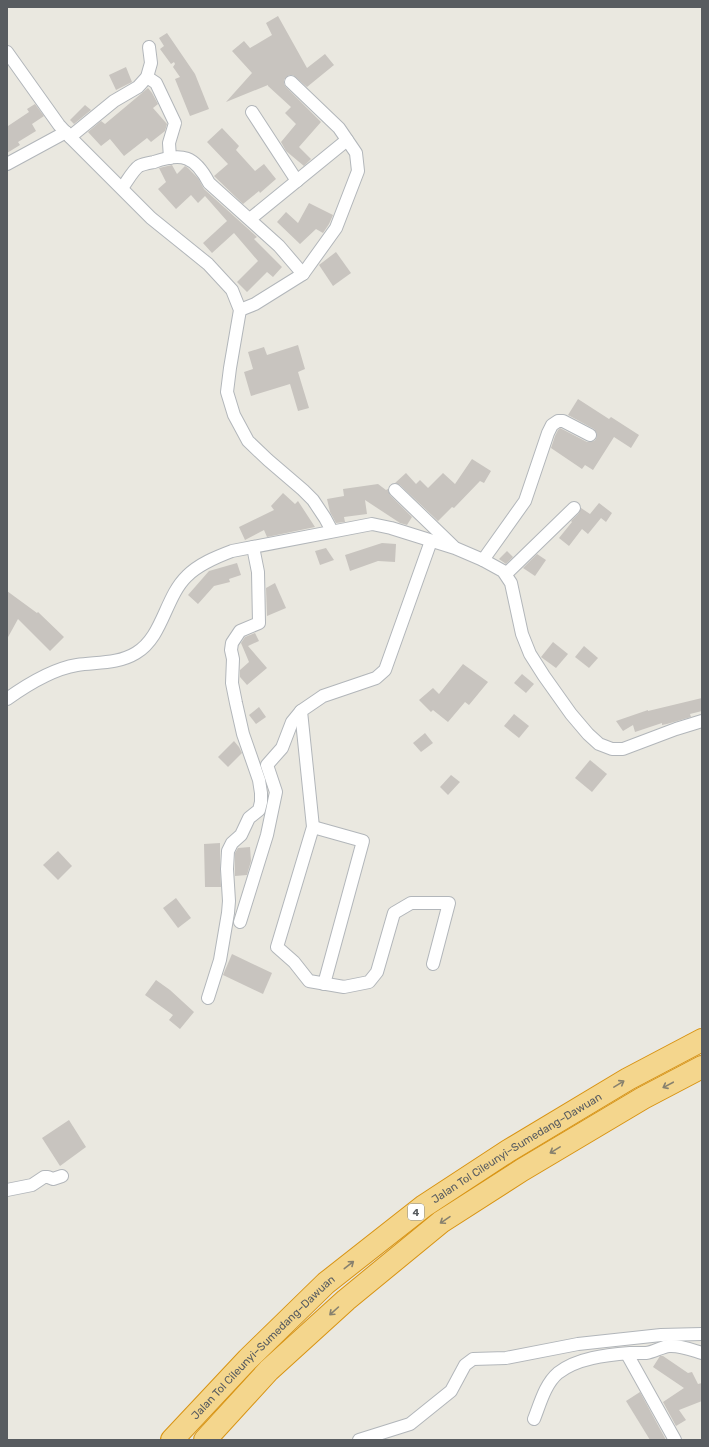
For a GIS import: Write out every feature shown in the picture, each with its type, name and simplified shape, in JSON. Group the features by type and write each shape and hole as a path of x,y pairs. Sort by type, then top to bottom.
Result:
{"highway":[{"name":"Jalan Tol Cileunyi–Sumedang–Dawuan","path":"172,1440 248,1359 326,1283 424,1206 508,1151 628,1079 702,1040"},
{"name":"Jalan Tol Cileunyi–Sumedang–Dawuan","path":"205,1440 268,1370 346,1300 441,1222 522,1170 643,1098 702,1067"}],"street":[{"path":"7,164 68,135 114,101 138,87 147,76 151,63 149,47"},
{"path":"7,52 59,125 68,135 151,218 208,264 232,290 240,310 227,392 234,416 248,441 313,500 332,531"},
{"path":"147,76 156,83 175,123 169,143 170,158"},
{"path":"240,310 255,304 303,274 336,228 358,171 356,153 339,128 291,82"},
{"path":"252,112 297,181"},
{"path":"250,219 347,140"},
{"path":"122,188 138,166 165,158 181,157 193,161 202,170 209,183 279,246 303,274"},
{"path":"483,560 525,501 552,425 558,420 590,434"},
{"path":"395,490 455,548"},
{"path":"506,574 574,508"},
{"path":"7,699 25,686 49,674 76,665 122,660 137,653 152,639 173,594 187,576 211,559 232,551 372,524 392,528 455,548 483,560 506,574 511,583 522,634 530,654 571,714 588,734 599,744 612,749 623,749 702,721"},
{"path":"240,922 267,835 276,792 267,764 282,748 292,722 301,711 324,696 376,678 385,670 431,541"},
{"path":"208,998 220,960 228,913 229,901 226,869 228,851 232,843 241,835 249,818 259,810 261,802 259,780 243,734 232,683 232,643 240,631 259,623 258,572 253,547"},
{"path":"301,711 313,827 277,947 294,962 309,981 344,987 368,982 377,972 394,913 411,903 449,903 433,964"},
{"path":"313,827 363,841 324,984"},
{"path":"7,1190 32,1185 44,1177 53,1179 62,1176"},
{"path":"359,1440 410,1424 451,1391 465,1365 473,1359 506,1358 578,1344 661,1335 702,1334"},
{"path":"534,1419 543,1395 558,1373 573,1364 581,1361 627,1354 645,1353 669,1346 682,1347 702,1353"},
{"path":"627,1354 675,1440"}],"building":[{"path":"278,16 307,68 325,54 334,65 307,87 293,75 289,75 284,80 286,87 321,122 299,147 311,159 304,166 286,151 281,142 296,124 285,113 291,107 268,85 226,102 252,73 232,51 244,41 250,48 272,35 266,23"},
{"path":"167,33 195,74 209,109 190,116 175,79 180,77 173,67 175,64 174,62 171,64 160,49 164,46 159,38"},
{"path":"126,67 132,82 116,90 109,75"},
{"path":"148,88 158,104 153,108 167,124 165,131 151,142 147,138 124,156 110,139 101,146 88,132 101,121 105,124"},
{"path":"35,104 44,116 32,124 36,131 18,142 20,145 7,153 7,125 8,126 29,112 27,109"},
{"path":"85,105 91,110 74,124 70,120"},
{"path":"222,128 239,146 236,150 255,171 264,164 276,179 260,193 259,191 243,204 214,176 228,164 207,142"},
{"path":"172,165 177,174 185,166 188,168 198,178 204,189 257,237 254,239 282,267 273,277 267,272 247,292 237,282 258,261 234,233 212,253 203,243 227,221 205,196 198,203 191,195 176,209 158,189 166,182 159,168"},
{"path":"309,203 333,215 323,233 316,229 300,244 277,222 286,212 298,223"},
{"path":"336,252 351,273 333,286 319,265"},
{"path":"298,345 305,369 298,372 309,408 298,411 290,384 251,396 244,372 253,369 248,352 264,347 267,355"},
{"path":"578,399 609,419 611,417 639,435 631,448 614,437 593,470 585,465 582,469 551,448 555,436 560,428 587,442 594,441 596,439 597,434 594,429 568,415"},
{"path":"472,459 491,471 484,483 480,481 454,508 452,507 438,521 400,485 395,483 406,473 416,484 420,480 428,488 443,473 455,484"},
{"path":"378,484 386,490 388,489 390,495 412,517 407,525 400,523 365,500 367,514 344,517 345,522 336,523 330,512 327,499 344,496 343,489"},
{"path":"283,493 295,504 298,501 315,527 267,537 264,530 245,540 239,527 274,510 271,506"},
{"path":"599,503 612,513 606,522 601,518 588,534 582,529 569,546 559,538 572,522 571,521 579,513 581,508 590,514"},
{"path":"382,543 396,544 395,562 378,561 350,571 345,555"},
{"path":"326,548 334,560 320,565 315,551"},
{"path":"507,551 513,557 506,564 499,559"},
{"path":"537,554 546,560 535,576 523,568"},
{"path":"237,563 241,575 229,579 230,582 214,586 198,604 188,595 209,571"},
{"path":"275,583 286,608 267,616 266,588"},
{"path":"7,591 37,613 38,612 64,637 50,651 18,619 7,639"},
{"path":"255,633 259,641 248,646 267,668 247,685 240,677 240,670 249,662 241,643 245,637"},
{"path":"553,642 568,654 556,668 541,657"},
{"path":"584,646 598,658 589,668 575,657"},
{"path":"463,664 488,682 469,705 465,702 448,722 433,710 431,712 419,700 433,688 439,694"},
{"path":"522,674 534,684 526,693 514,683"},
{"path":"702,698 702,711 690,714 691,717 667,724 662,725 662,723 635,732 633,725 623,731 616,721 648,710"},
{"path":"259,707 266,717 256,724 249,715"},
{"path":"514,714 529,726 519,738 504,726"},
{"path":"425,733 433,743 421,752 413,743"},
{"path":"234,741 242,753 228,767 218,757"},
{"path":"590,760 607,774 592,792 575,778"},
{"path":"451,775 460,782 448,795 440,787"},
{"path":"220,843 221,887 205,887 204,844"},
{"path":"250,847 251,861 247,875 235,876 235,853 238,848"},
{"path":"58,851 72,866 58,880 43,865"},
{"path":"176,898 191,918 178,928 163,908"},
{"path":"232,954 272,973 263,994 223,975"},
{"path":"156,980 170,990 194,1012 180,1029 169,1020 173,1015 145,995"},
{"path":"69,1120 86,1147 60,1166 42,1138"},
{"path":"660,1356 663,1356 688,1373 692,1372 698,1384 702,1383 702,1401 679,1410 686,1420 676,1426 663,1402 684,1388 653,1367"},
{"path":"640,1392 666,1440 650,1440 626,1401"}]}
